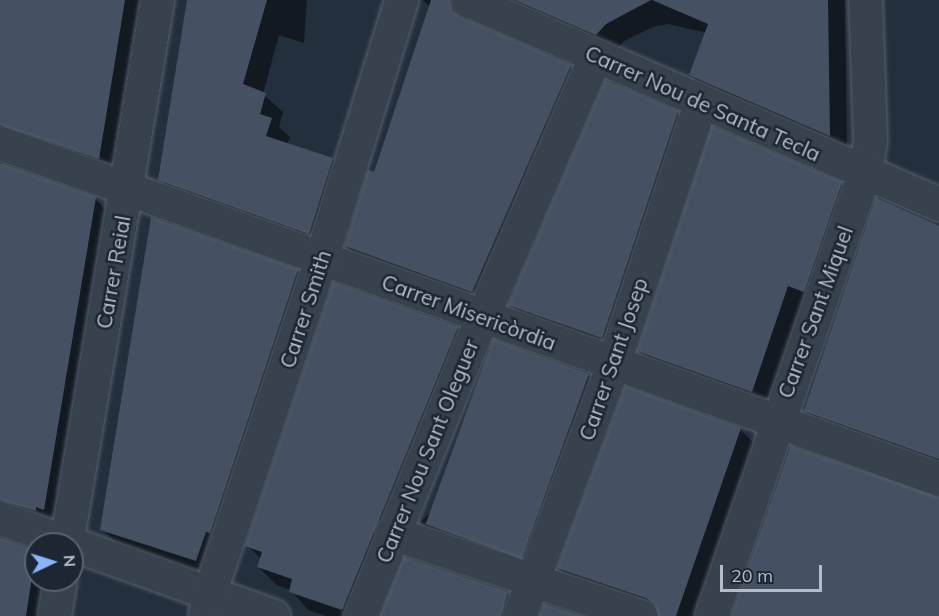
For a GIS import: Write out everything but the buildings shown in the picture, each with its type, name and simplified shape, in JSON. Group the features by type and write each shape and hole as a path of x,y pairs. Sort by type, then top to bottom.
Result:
{"street":[{"name":"Carrer Reial","path":"68,532 127,187 156,0"},
{"name":"Carrer Smith","path":"207,605 321,259 401,0"},
{"name":"Carrer Nou de Santa Tecla","path":"468,0 939,204"},
{"name":"Carrer Sant Miquel","path":"711,616 776,422 865,172 870,140 865,0"},
{"name":"Carrer Nou Sant Oleguer","path":"360,616 483,315 596,56"},
{"name":"Carrer Sant Josep","path":"519,616 613,364 701,101"},
{"name":"Carrer Misericòrdia","path":"0,143 939,479"},
{"path":"0,518 37,532"},
{"path":"392,533 640,616"},
{"path":"84,551 207,605 273,616"},
{"path":"54,616 58,592"}]}
